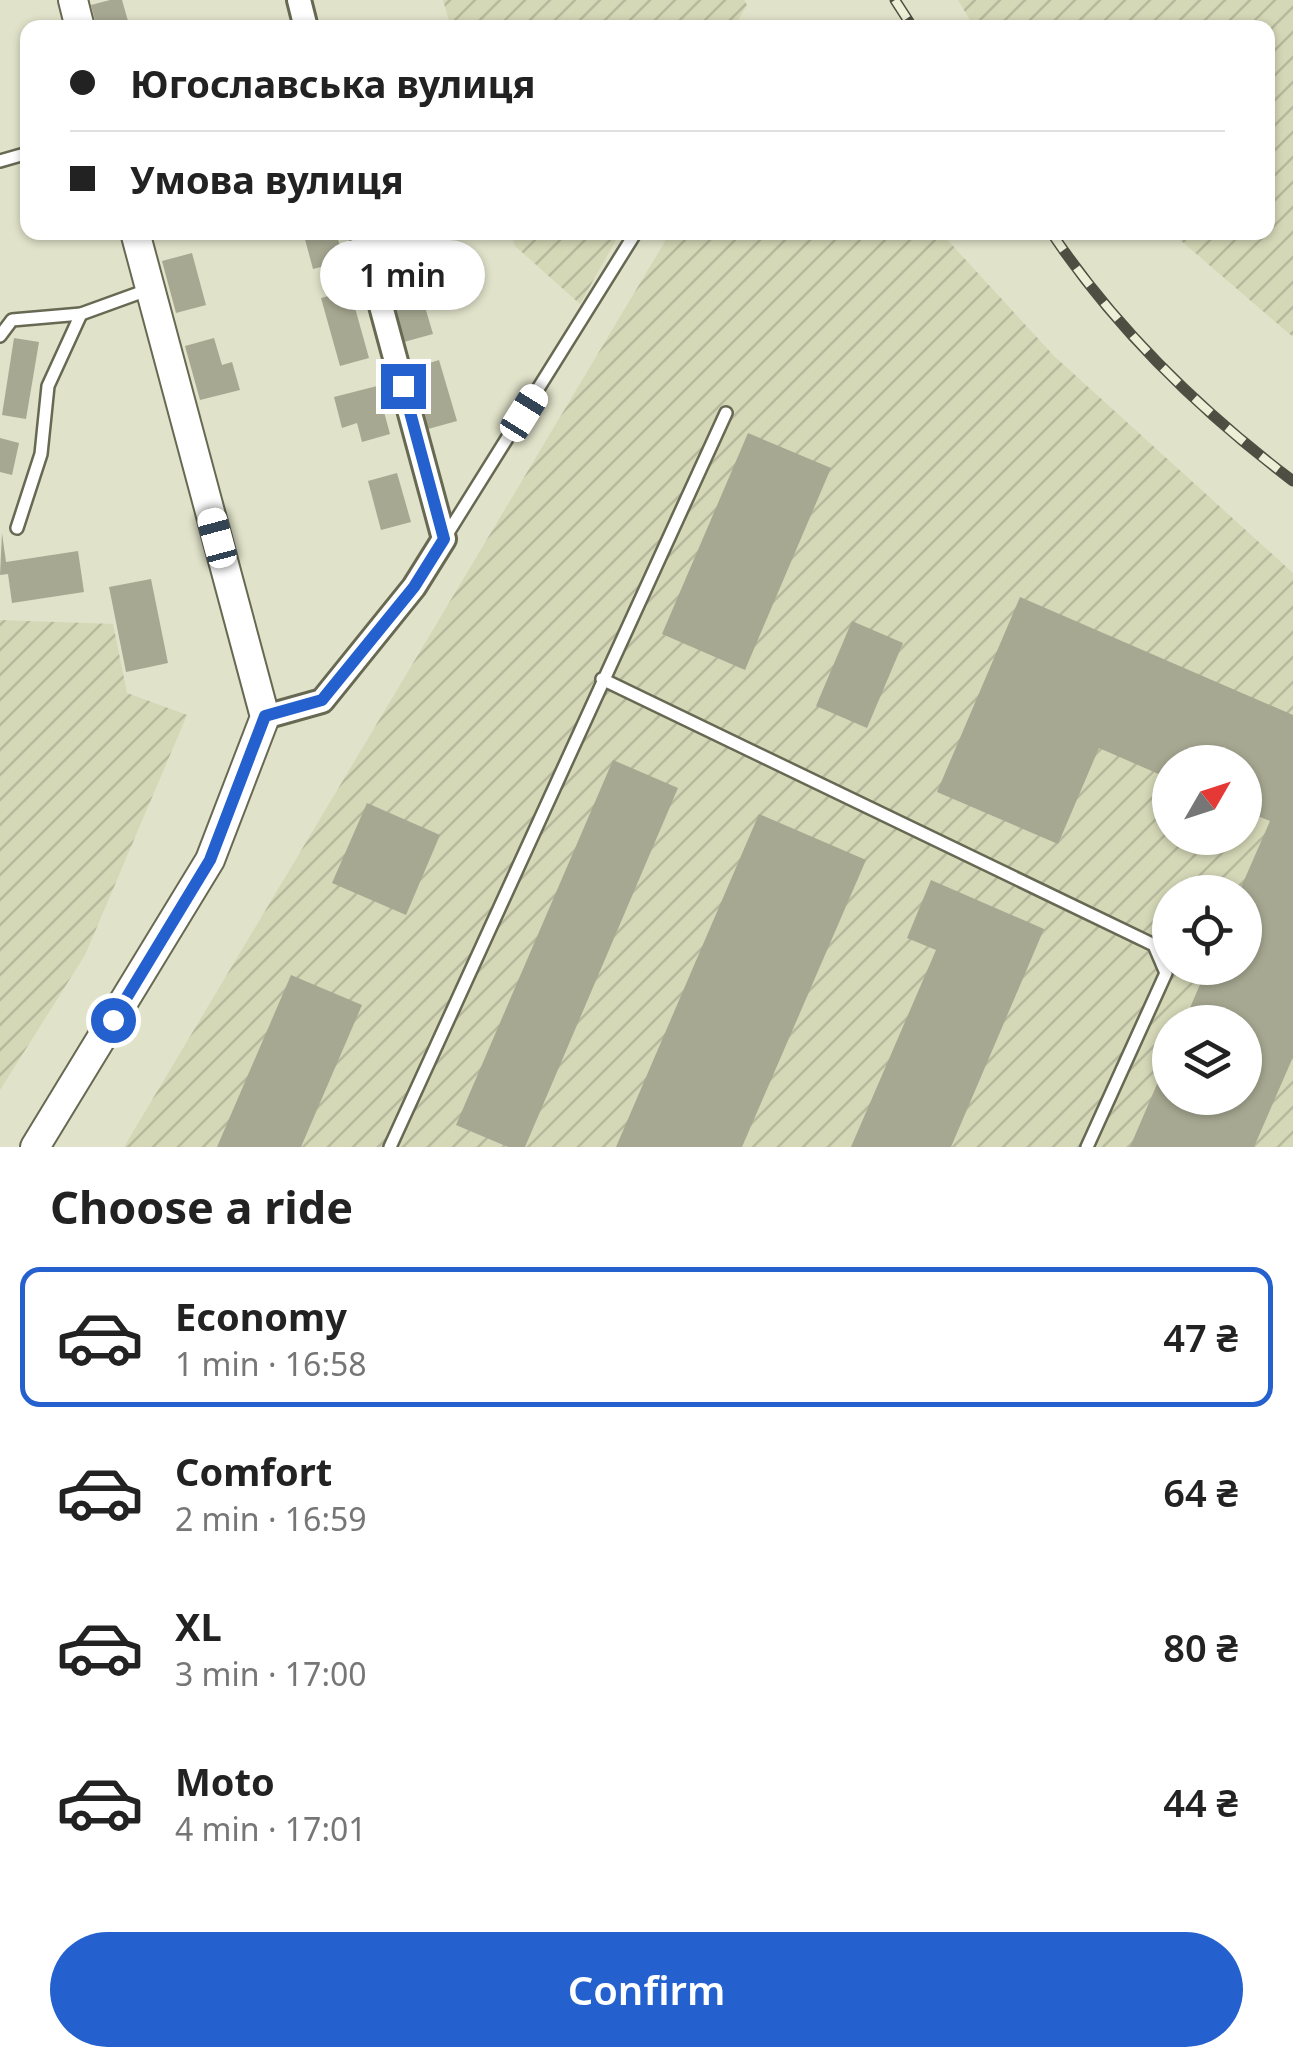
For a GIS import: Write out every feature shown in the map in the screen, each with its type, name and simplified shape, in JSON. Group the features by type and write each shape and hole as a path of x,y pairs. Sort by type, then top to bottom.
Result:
{"street":[{"path":"35,1147 210,860 265,716 137,240"},
{"path":"265,716 322,700 414,587 444,539 364,240"}],"lane":[{"path":"444,539 631,240"},
{"path":"0,336 12,320 81,314 150,289"},
{"path":"18,528 41,454 48,386 81,314"},
{"path":"390,1147 726,414"},
{"path":"602,679 1154,945 1166,972 1087,1147"}],"shaded area":[{"path":"443,0 744,0 747,5 738,20 449,20"},
{"path":"958,0 1293,0 1293,337 1180,240 1275,240 1275,20 970,20"},
{"path":"513,240 616,240 580,304 515,246"},
{"path":"666,240 947,240 1054,356 1293,573 1293,1147 124,1147"},
{"path":"0,620 113,624 127,693 187,715 85,955 0,1090"}],"building":[{"path":"122,0 128,20 95,20 91,5"},
{"path":"305,240 338,240 344,261 313,269"},
{"path":"375,240 406,240 409,249 380,257"},
{"path":"192,253 206,305 176,313 162,261"},
{"path":"415,273 433,334 404,342 386,282"},
{"path":"350,290 369,358 340,366 321,298"},
{"path":"14,338 39,342 26,419 2,415"},
{"path":"214,338 222,365 232,362 240,390 200,400 185,346"},
{"path":"439,360 457,421 428,429 410,369"},
{"path":"377,386 390,434 362,442 357,423 342,428 334,397"},
{"path":"748,433 831,468 745,670 662,634"},
{"path":"0,438 19,443 12,475 0,472"},
{"path":"397,473 411,522 381,530 368,481"},
{"path":"2,533 6,562 78,551 84,592 12,603 8,574 0,575"},
{"path":"151,579 168,663 126,672 109,587"},
{"path":"1020,597 1293,715 1293,1057 1254,1147 1130,1147 1152,1096 1152,1115 1262,1115 1262,1005 1191,1005 1200,985 1262,985 1262,875 1246,875 1255,855 1262,855 1262,839 1270,821 1262,818 1262,745 1152,745 1152,771 1099,748 1058,844 937,792"},
{"path":"852,621 903,643 867,728 816,706"},
{"path":"613,760 678,788 525,1147 508,1147 456,1125"},
{"path":"367,803 440,835 406,915 332,883"},
{"path":"759,814 866,860 742,1147 616,1147"},
{"path":"931,880 1044,929 951,1147 851,1147 936,950 907,938"},
{"path":"291,975 362,1005 301,1147 217,1147"}],"railway":[{"path":"895,0 908,20"},
{"path":"1057,240 1103,302 1162,367 1293,481"}],"route":[{"path":"113,1020 210,860 265,716 322,700 414,587 444,539 403,386"}]}
